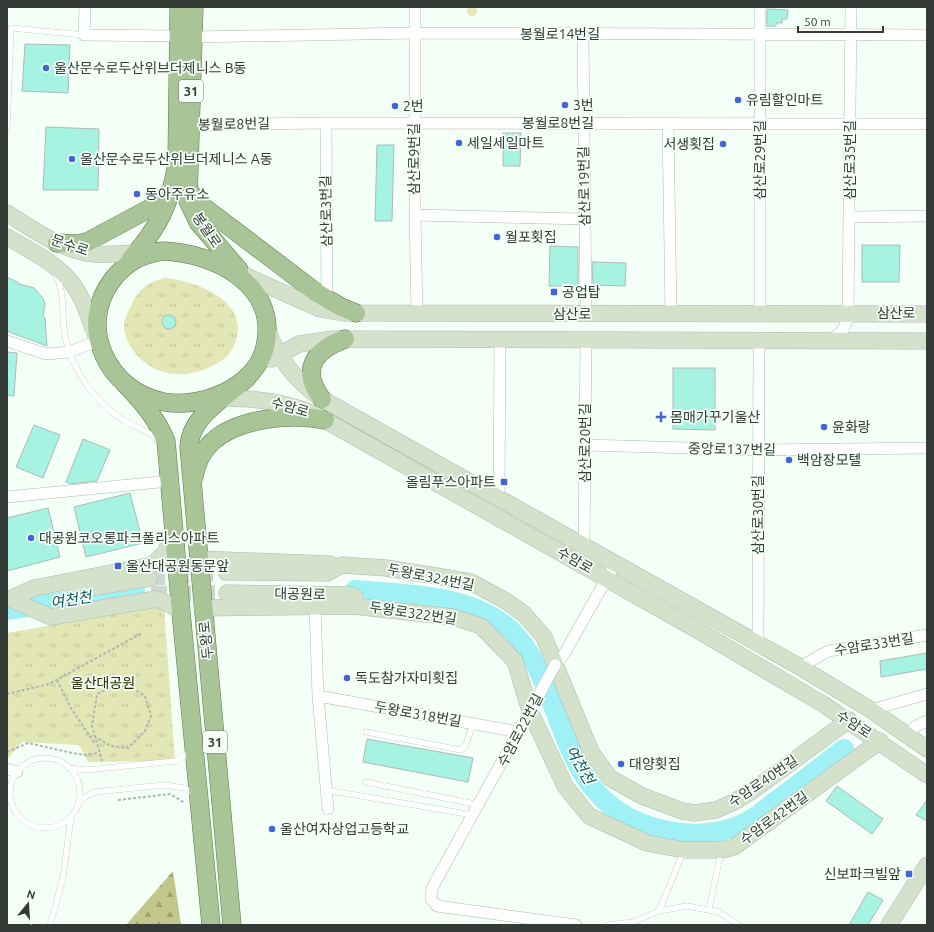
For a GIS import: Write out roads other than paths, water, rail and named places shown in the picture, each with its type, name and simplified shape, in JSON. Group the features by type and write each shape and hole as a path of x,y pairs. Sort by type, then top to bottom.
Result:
{"main road":[{"path":"179,7 186,36 183,145"},
{"name":"봉월로","path":"194,7 186,36 190,125 183,145 180,190 161,220 110,284 103,295 97,318 98,341 106,362 155,420 166,442 168,451 174,535 195,749 192,801 212,925"},
{"path":"57,243 69,244 88,242 156,205 180,190 195,199 327,300 356,313"},
{"name":"봉월로","path":"180,190 188,201 198,222 234,271 258,296 265,310 268,331"},
{"name":"문수로","path":"7,213 57,243 70,248 93,254 132,257"},
{"name":"문수로","path":"7,237 58,269 73,284 90,318 98,341"},
{"path":"132,257 163,251 190,254 234,271"},
{"name":"삼산로","path":"234,271 320,309 332,312 927,314"},
{"path":"125,384 150,398 164,402 178,403 202,400 225,392 246,378 261,359 268,331"},
{"name":"수암로","path":"268,331 279,353 303,385 322,399 615,564 758,642 871,710 927,749"},
{"path":"322,399 312,384 311,370 314,361 324,348 345,338"},
{"name":"삼산로","path":"246,378 279,353 310,341 345,338 927,341"},
{"name":"두왕로","path":"232,925 202,608 189,447 191,433 202,417 246,378"},
{"name":"수암로","path":"202,400 224,398 277,401 302,408 607,578 849,720 927,775"},
{"path":"192,486 195,471 205,450 212,442 223,434 249,424 282,417 304,416 325,420"},
{"path":"8,597 34,588 150,572 164,554 174,535"},
{"name":"두왕로324번길","path":"198,559 307,562 386,568 471,582 490,591 524,614 544,637 555,665"},
{"name":"대공원로","path":"227,593 310,588 328,573 342,565"},
{"path":"150,572 157,581 154,597"},
{"name":"대공원로","path":"226,572 310,588"},
{"name":"두왕로322번길","path":"202,608 310,588 369,607 453,617 481,626 515,661 530,711"},
{"path":"8,597 51,617 154,597 181,612"},
{"name":"수암로40번길","path":"555,665 591,752 610,778 642,796 671,808 694,813 716,810 734,802 752,791 849,720"},
{"name":"수암로42번길","path":"530,711 565,786 588,816 647,843 684,850 722,850 734,847 880,741"},
{"path":"889,925 927,865"}],"street":[{"path":"84,35 85,7"},
{"name":"삼산로9번길","path":"415,7 414,123 417,313"},
{"name":"삼산로29번길","path":"760,7 760,314"},
{"name":"삼산로35번길","path":"826,340 835,337 843,330 847,321 848,313 850,217 850,7"},
{"name":"봉월로14번길","path":"84,35 186,36 415,33 927,35"},
{"name":"삼산로19번길","path":"583,34 586,314"},
{"name":"봉월로8번길","path":"190,125 326,123 927,124"},
{"name":"삼산로3번길","path":"326,123 327,300"},
{"path":"668,124 671,314"},
{"name":"삼산로9번길","path":"415,215 585,220"},
{"path":"850,217 927,216"},
{"path":"499,499 500,339"},
{"name":"삼산로20번길","path":"584,546 586,340"},
{"name":"삼산로30번길","path":"758,642 759,340"},
{"path":"7,341 46,354 69,352 98,341"},
{"name":"중앙로137번길","path":"585,446 759,450 927,448"},
{"path":"7,497 170,481"},
{"name":"수암로22번길","path":"576,925 437,906 431,899 432,888 476,811 555,665 564,654 615,564"},
{"path":"310,588 328,809"},
{"name":"수암로33번길","path":"800,667 828,651 927,635"},
{"path":"871,710 927,694"},
{"name":"두왕로318번길","path":"318,696 519,732"},
{"path":"908,735 916,726 927,720"}],"lane":[{"path":"7,129 10,28 84,35"},
{"path":"45,260 59,281 63,301 65,336 69,352 87,387 100,401 123,420 157,438 164,444 168,451"},
{"path":"366,732 461,750 466,745 473,723"},
{"path":"192,801 186,788 164,785 95,792 82,798 71,816 61,824 52,827 32,825 17,813 9,795 12,781 12,771 31,761 42,758 56,760 69,768 87,770 174,761 195,749"},
{"path":"69,768 79,784 79,802"},
{"path":"364,782 470,803 476,811"},
{"path":"326,790 476,811"},
{"path":"50,925 63,878 71,816"},
{"path":"659,911 684,850"},
{"path":"709,909 722,850"},
{"path":"608,925 633,922 659,911 687,906 719,912 739,925"}],"waterway":[{"name":"여천천","path":"355,590 431,597 450,601 486,613 502,623 525,646 548,692 573,756 592,787 604,800 619,812 636,821 655,828 695,834 733,828 757,816 844,749"},
{"name":"여천천","path":"7,610 135,591"}],"tunnel":[{"path":"149,578 226,572"},
{"path":"151,594 227,593"}],"place":[{"name":"울산문수로두산위브더제니스 B동","path":"46,68"},
{"name":"유림할인마트","path":"738,100"},
{"name":"3번","path":"565,105"},
{"name":"2번","path":"395,106"},
{"name":"세일세일마트","path":"459,143"},
{"name":"서생횟집","path":"723,144"},
{"name":"울산문수로두산위브더제니스 A동","path":"72,159"},
{"name":"동아주유소","path":"137,194"},
{"name":"월포횟집","path":"497,237"},
{"name":"공업탑","path":"554,292"},
{"name":"몸매가꾸기울산","path":"661,417"},
{"name":"윤화랑","path":"824,427"},
{"name":"백암장모텔","path":"789,460"},
{"name":"올림푸스아파트","path":"504,482"},
{"name":"대공원코오롱파크폴리스아파트","path":"31,538"},
{"name":"울산대공원동문앞","path":"118,566"},
{"name":"독도참가자미횟집","path":"347,678"},
{"name":"대양횟집","path":"621,764"},
{"name":"울산여자상업고등학교","path":"272,829"},
{"name":"신보파크빌앞","path":"909,874"}],"park label":[{"name":"울산대공원","path":"103,683"}]}
